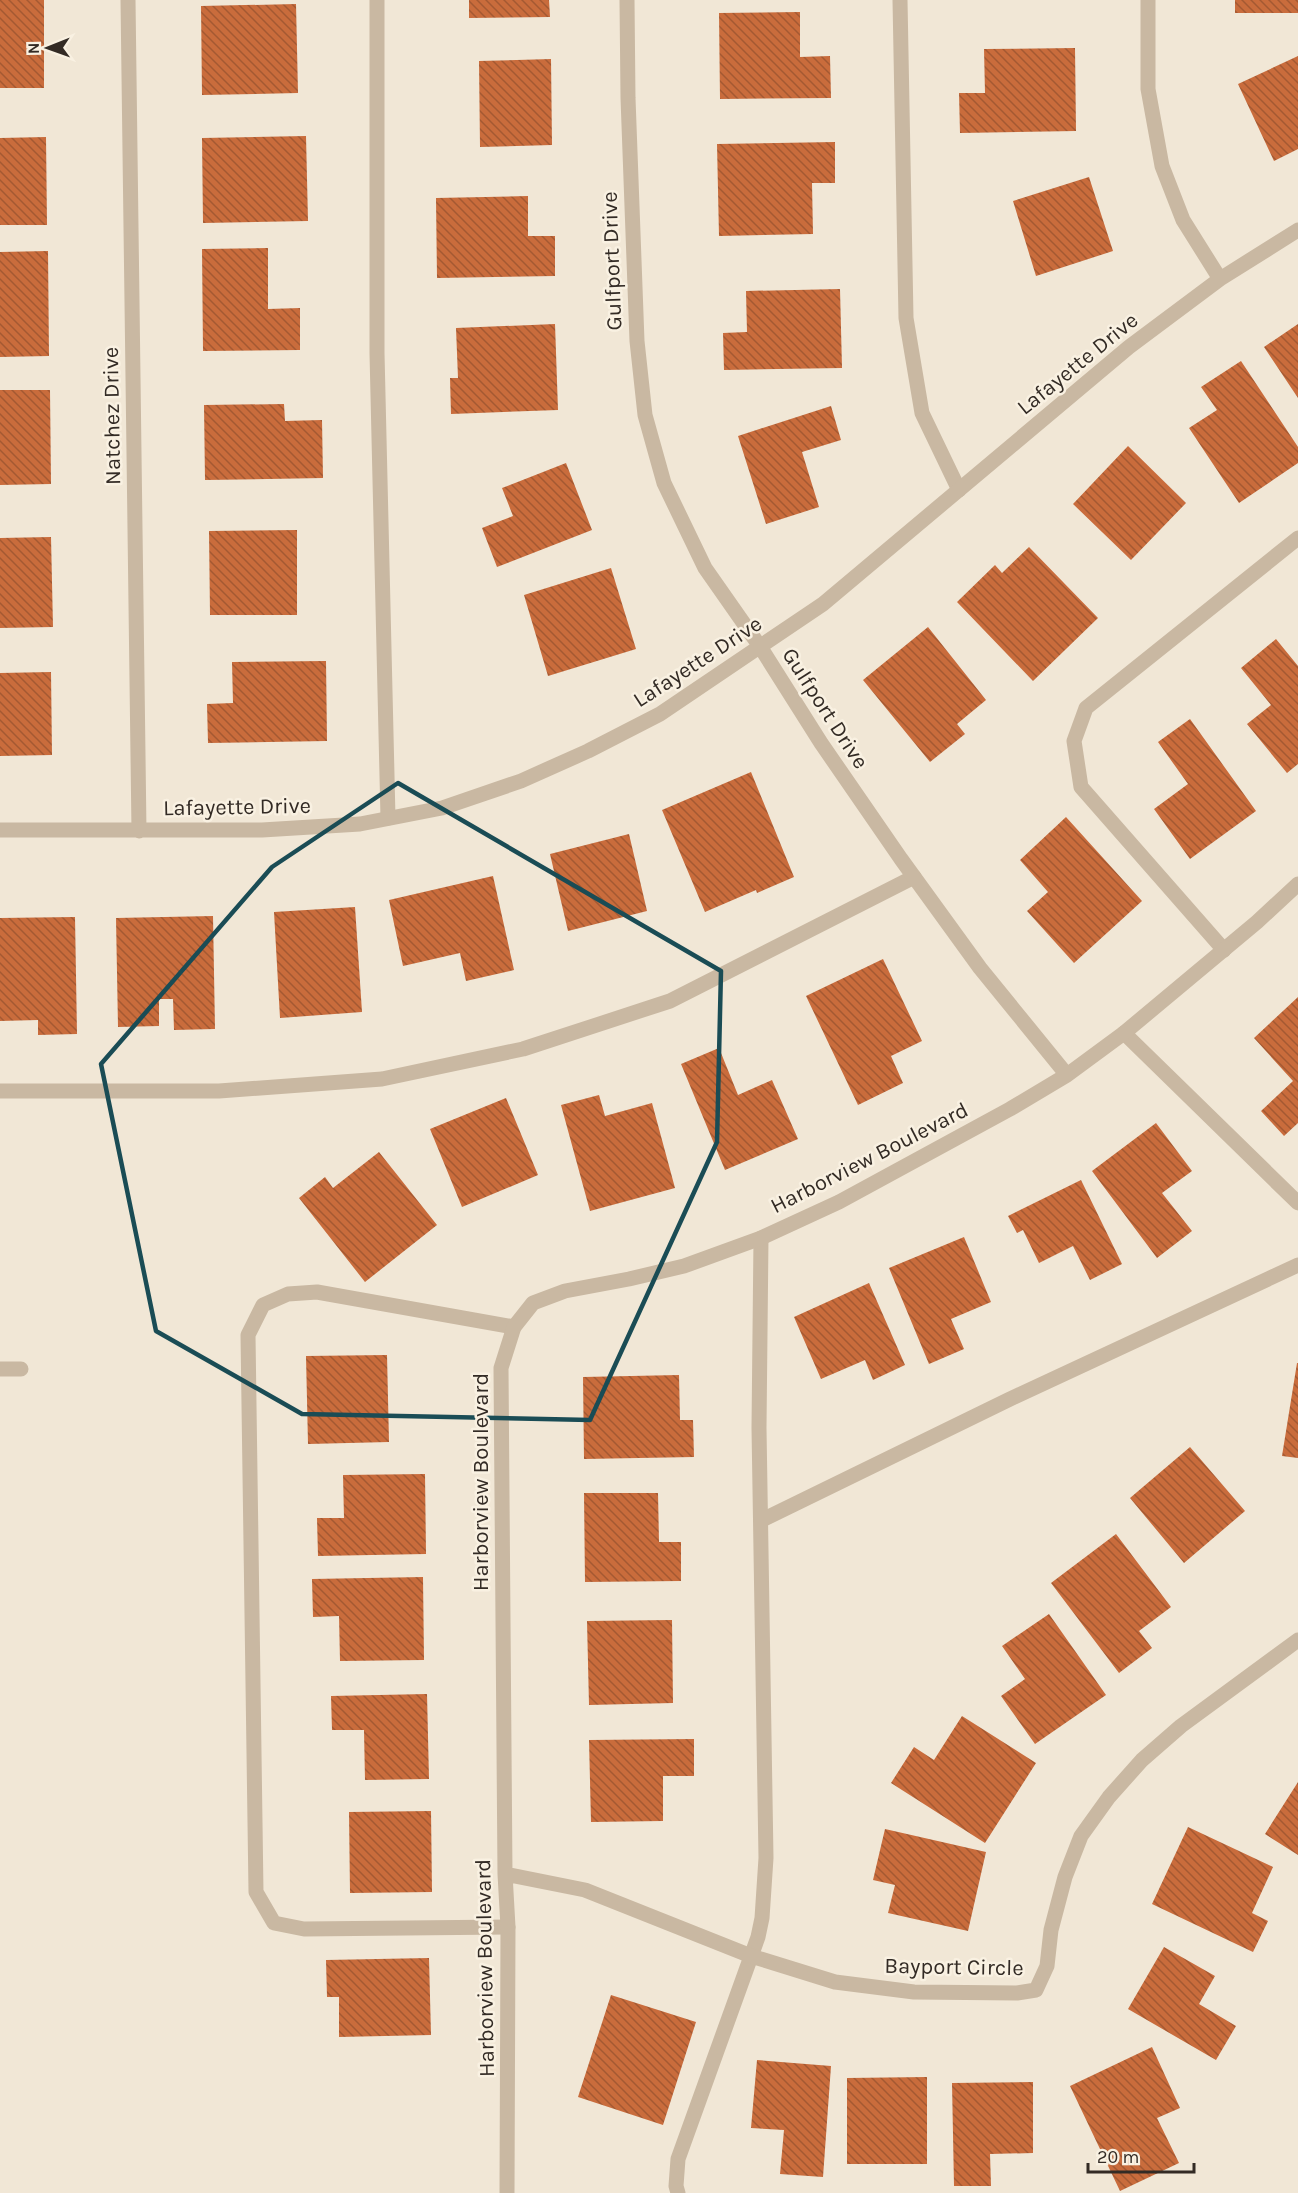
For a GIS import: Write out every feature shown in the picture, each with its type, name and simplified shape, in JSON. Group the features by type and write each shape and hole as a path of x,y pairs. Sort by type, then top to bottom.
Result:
{"street":[{"name":"Natchez Drive","path":"128,0 139,831"},
{"path":"376,0 377,365 388,818"},
{"name":"Gulfport Drive","path":"627,0 628,98 637,341 645,415 664,483 705,568 761,648 820,743 980,968 1067,1075"},
{"path":"900,0 906,318 922,413 959,490"},
{"path":"1148,0 1148,89 1162,166 1183,220 1220,279"},
{"name":"Lafayette Drive","path":"0,830 262,831 360,824 442,808 521,782 660,714 823,604 1129,347 1220,279 1298,230"},
{"path":"1224,950 1081,787 1074,741 1086,708 1298,538"},
{"path":"0,1091 219,1091 382,1079 523,1049 670,1000 914,877"},
{"name":"Harborview Boulevard","path":"507,2193 508,1927 505,1874 501,1368 514,1328 533,1303 565,1291 684,1266 760,1238 838,1202 1010,1109 1067,1075 1124,1033 1224,950 1298,884"},
{"path":"1124,1033 1298,1203"},
{"path":"678,2193 676,2186 678,2159 751,1956 762,1918 765,1858 759,1428 760,1238"},
{"path":"762,1520 1008,1400 1298,1265"},
{"path":"508,1927 304,1929 274,1923 256,1892 248,1335 263,1305 288,1294 317,1292 514,1328"},
{"path":"0,1369 21,1369"},
{"name":"Bayport Circle","path":"505,1874 585,1890 751,1956 835,1982 914,1992 1017,1993 1036,1990 1047,1966 1051,1930 1065,1877 1081,1836 1109,1797 1142,1760 1181,1726 1298,1640"}],"highlighted area":[{"path":"398,783 721,971 717,1142 590,1420 302,1414 156,1331 101,1064 272,867"}],"building":[{"path":"0,0 44,0 44,88 0,88"},
{"path":"469,0 549,0 550,17 469,18"},
{"path":"1235,0 1298,0 1298,13 1235,13"},
{"path":"296,4 298,93 202,95 201,6"},
{"path":"800,12 800,57 830,56 831,98 720,99 719,13"},
{"path":"1075,48 1076,131 960,133 959,93 985,93 984,49"},
{"path":"1298,56 1298,149 1274,161 1238,84"},
{"path":"551,59 552,145 480,147 479,61"},
{"path":"306,136 308,221 203,223 202,138"},
{"path":"46,137 47,225 0,225 0,138"},
{"path":"835,142 835,183 812,183 813,234 719,236 717,144"},
{"path":"1089,177 1113,251 1036,276 1013,201"},
{"path":"528,196 528,236 555,236 555,276 437,278 436,198"},
{"path":"268,248 268,309 300,308 300,350 203,351 202,249"},
{"path":"48,251 49,356 0,357 0,252"},
{"path":"840,289 842,368 724,370 723,333 747,332 746,291"},
{"path":"555,324 558,410 451,414 450,378 458,378 456,328"},
{"path":"1298,324 1298,398 1264,347"},
{"path":"1241,361 1298,447 1298,463 1239,503 1189,428 1217,410 1201,387"},
{"path":"0,390 50,390 51,484 0,485"},
{"path":"284,404 285,421 322,420 323,478 205,480 204,405"},
{"path":"831,406 841,440 802,452 819,507 766,524 738,436"},
{"path":"1128,446 1186,503 1131,560 1073,504"},
{"path":"566,463 592,530 497,567 482,528 513,516 502,488"},
{"path":"297,530 297,615 210,615 209,531"},
{"path":"51,537 53,627 0,628 0,538"},
{"path":"1029,547 1098,618 1033,681 957,602 995,565 1002,573"},
{"path":"611,568 636,649 548,676 524,595"},
{"path":"928,627 986,700 957,724 965,734 930,762 863,680"},
{"path":"1276,639 1298,666 1298,764 1287,773 1247,724 1271,705 1241,668"},
{"path":"326,661 327,741 208,743 207,704 233,703 232,662"},
{"path":"51,672 52,755 0,756 0,673"},
{"path":"1190,719 1256,811 1190,859 1154,809 1188,784 1158,742"},
{"path":"751,772 794,877 757,893 756,890 705,912 662,810"},
{"path":"1066,817 1142,901 1074,963 1027,911 1048,892 1020,860"},
{"path":"629,834 647,911 568,931 550,854"},
{"path":"493,876 514,970 466,981 460,953 403,966 389,900"},
{"path":"355,907 362,1012 280,1018 274,912"},
{"path":"213,916 215,1029 174,1030 173,999 159,999 159,1026 118,1027 116,918"},
{"path":"75,917 77,1034 38,1035 38,1020 0,1021 0,918"},
{"path":"883,959 922,1041 891,1056 903,1083 858,1105 806,996"},
{"path":"1298,997 1298,1123 1284,1136 1261,1111 1293,1081 1254,1038"},
{"path":"719,1048 738,1095 772,1080 798,1139 725,1170 681,1064"},
{"path":"599,1095 605,1116 652,1103 675,1188 590,1211 561,1105"},
{"path":"506,1098 538,1175 462,1207 430,1129"},
{"path":"1156,1123 1192,1171 1162,1193 1192,1231 1157,1258 1092,1171"},
{"path":"379,1152 437,1225 365,1282 299,1198 325,1177 333,1188"},
{"path":"1081,1180 1122,1264 1090,1280 1073,1246 1039,1263 1023,1230 1017,1233 1008,1216"},
{"path":"964,1237 991,1302 951,1319 964,1349 929,1364 889,1268"},
{"path":"869,1283 905,1365 873,1380 865,1360 821,1379 794,1317"},
{"path":"387,1355 389,1442 308,1444 306,1356"},
{"path":"1298,1363 1298,1458 1282,1456"},
{"path":"679,1375 680,1420 693,1420 694,1457 584,1459 583,1377"},
{"path":"1190,1447 1245,1511 1184,1563 1130,1498"},
{"path":"425,1474 426,1554 318,1556 317,1518 344,1518 343,1475"},
{"path":"584,1493 658,1493 659,1542 681,1542 681,1581 585,1582"},
{"path":"1116,1534 1171,1607 1139,1631 1152,1648 1119,1673 1051,1583"},
{"path":"423,1577 424,1660 340,1661 339,1616 313,1617 312,1579"},
{"path":"1049,1614 1106,1695 1035,1744 1001,1696 1025,1679 1002,1646"},
{"path":"672,1620 673,1703 589,1705 587,1621"},
{"path":"427,1694 429,1779 365,1780 364,1730 332,1730 331,1696"},
{"path":"962,1716 1036,1763 985,1843 891,1783 914,1747 934,1760"},
{"path":"694,1739 694,1776 663,1776 663,1821 591,1822 589,1740"},
{"path":"1298,1782 1298,1855 1265,1834"},
{"path":"431,1811 432,1892 350,1893 349,1812"},
{"path":"1188,1827 1273,1867 1252,1913 1268,1921 1253,1952 1152,1904"},
{"path":"885,1829 986,1852 968,1931 888,1913 895,1885 873,1880"},
{"path":"1164,1947 1215,1976 1199,2004 1236,2026 1216,2060 1128,2009"},
{"path":"429,1958 431,2035 339,2037 339,1997 327,1997 326,1960"},
{"path":"611,1995 696,2022 663,2125 578,2097"},
{"path":"1152,2047 1180,2108 1157,2118 1179,2163 1120,2191 1070,2086"},
{"path":"757,2060 831,2066 823,2177 780,2174 784,2130 751,2128"},
{"path":"927,2077 927,2164 847,2164 847,2078"},
{"path":"1033,2082 1033,2153 990,2154 991,2186 954,2186 952,2083"}]}
